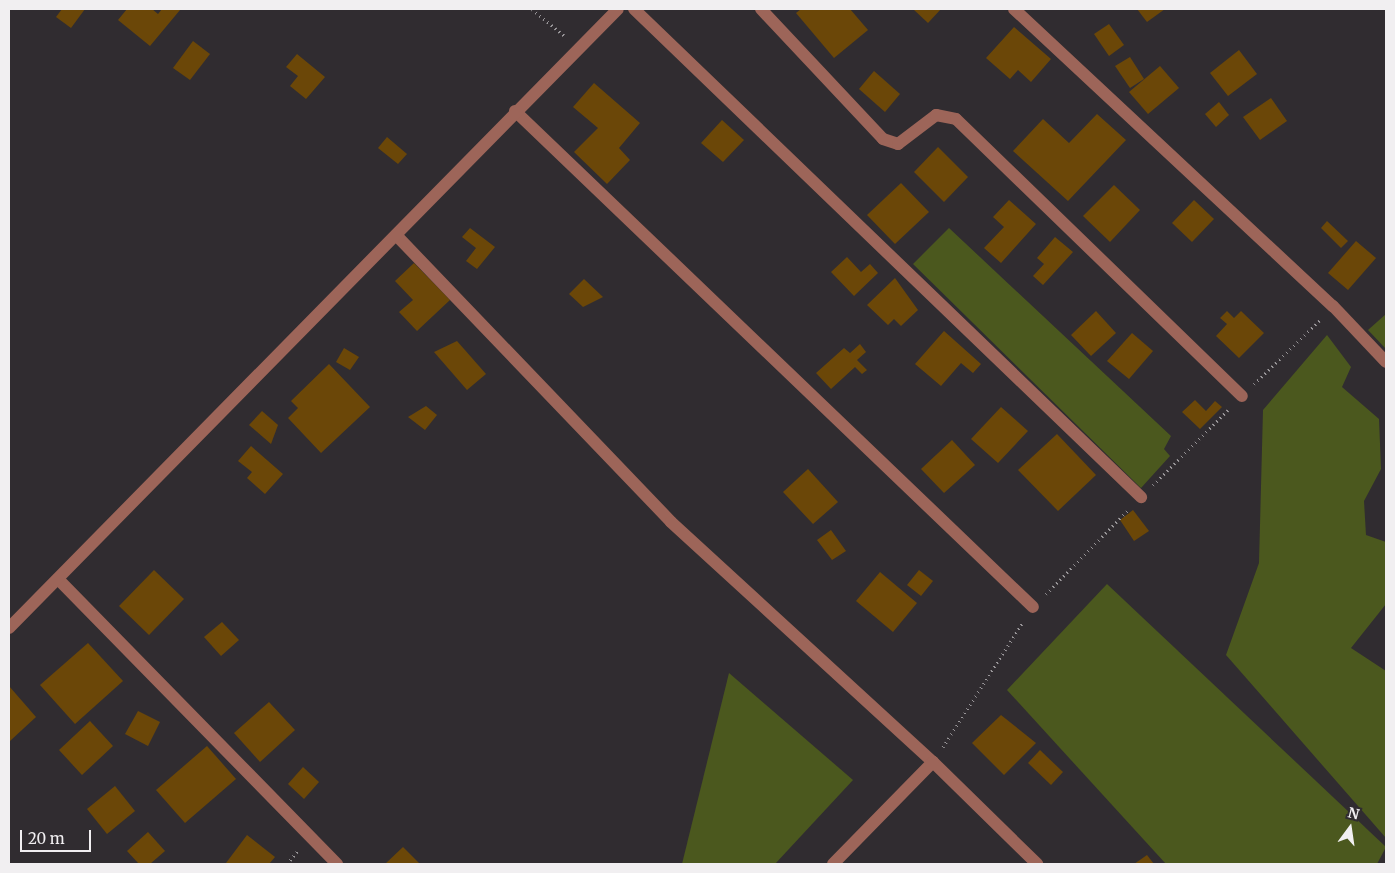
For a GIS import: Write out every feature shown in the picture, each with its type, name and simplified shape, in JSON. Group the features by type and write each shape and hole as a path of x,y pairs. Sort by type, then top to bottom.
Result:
{"street":[{"path":"9,628 618,9"},
{"path":"634,9 1141,497"},
{"path":"761,9 883,139 898,144 936,115 956,119 1242,396"},
{"path":"1014,9 1333,306 1386,362"},
{"path":"516,111 1033,608"},
{"path":"396,235 671,522 933,762 1037,864"},
{"path":"58,580 336,864"},
{"path":"833,864 933,762"}],"path":[{"path":"532,9 578,48"},
{"path":"933,762 1033,608 1141,497 1333,306"}],"green space":[{"path":"949,228 1171,436 1164,449 1170,456 1141,488 913,264"},
{"path":"1386,314 1386,349 1368,330"},
{"path":"1327,335 1351,367 1342,387 1379,419 1381,469 1364,501 1366,535 1386,542 1386,604 1351,648 1386,671 1386,838 1226,655 1259,563 1263,410"},
{"path":"1107,584 1386,847 1377,864 1166,864 1007,690"},
{"path":"729,673 853,780 775,864 682,864"}],"building":[{"path":"62,9 85,9 71,28 56,17"},
{"path":"127,9 152,9 158,14 162,9 180,10 150,46 118,20"},
{"path":"801,9 850,9 868,30 834,58 796,13"},
{"path":"913,9 941,9 928,23"},
{"path":"1137,9 1165,9 1147,22"},
{"path":"1109,24 1124,45 1109,56 1094,34"},
{"path":"1014,27 1051,59 1031,82 1018,70 1010,79 986,58"},
{"path":"193,41 210,54 190,80 173,68"},
{"path":"1239,50 1257,74 1228,96 1210,73"},
{"path":"297,54 325,77 306,99 290,86 298,76 286,67"},
{"path":"1130,57 1144,79 1130,88 1115,66"},
{"path":"1160,66 1179,88 1148,114 1129,92"},
{"path":"874,71 900,94 885,112 859,89"},
{"path":"594,83 640,123 619,148 630,160 607,184 574,152 598,128 573,107"},
{"path":"1271,98 1287,121 1260,140 1243,117"},
{"path":"1219,102 1229,115 1216,127 1205,114"},
{"path":"1097,114 1126,140 1068,201 1013,151 1043,119 1069,143"},
{"path":"722,120 744,140 723,162 701,143"},
{"path":"387,137 407,154 398,164 378,148"},
{"path":"938,147 968,177 944,202 914,172"},
{"path":"901,183 929,212 895,244 867,215"},
{"path":"1114,185 1140,210 1110,242 1083,216"},
{"path":"1009,200 1036,224 1001,263 984,248 1004,227 993,217"},
{"path":"1194,200 1214,219 1192,242 1172,223"},
{"path":"1327,221 1348,241 1341,248 1321,228"},
{"path":"470,228 495,247 477,269 466,261 476,248 462,237"},
{"path":"1055,237 1073,252 1043,285 1033,276 1044,264 1037,258"},
{"path":"1356,241 1376,258 1348,290 1328,273"},
{"path":"847,257 861,272 870,264 878,273 854,296 831,272"},
{"path":"414,263 450,300 417,331 399,312 413,300 395,281"},
{"path":"895,278 918,310 901,326 894,319 888,325 867,305"},
{"path":"584,279 603,297 583,307 569,294"},
{"path":"1096,311 1116,333 1091,356 1071,335"},
{"path":"1227,311 1234,318 1241,311 1264,333 1239,358 1216,336 1227,324 1220,318"},
{"path":"944,331 981,364 973,373 961,363 941,386 915,364"},
{"path":"1132,333 1153,351 1129,379 1107,361"},
{"path":"457,341 486,374 467,390 434,352"},
{"path":"860,344 866,352 857,360 867,370 862,374 855,367 831,389 816,373 844,348 850,353"},
{"path":"344,348 359,357 350,370 336,362"},
{"path":"329,364 370,407 321,453 288,418 298,408 291,401"},
{"path":"1195,400 1206,411 1215,401 1222,407 1200,429 1182,412"},
{"path":"426,406 437,415 425,430 408,417"},
{"path":"1001,407 1028,431 998,463 971,439"},
{"path":"262,411 278,425 271,444 249,425"},
{"path":"1057,434 1096,475 1058,511 1018,470"},
{"path":"952,440 975,465 944,493 921,469"},
{"path":"251,446 283,474 265,494 247,478 252,472 238,461"},
{"path":"808,469 838,502 813,524 783,492"},
{"path":"1133,510 1149,531 1134,541 1120,520"},
{"path":"831,530 846,551 832,560 817,540"},
{"path":"154,570 184,599 149,635 119,606"},
{"path":"919,570 933,581 921,596 907,585"},
{"path":"880,572 917,603 893,632 856,601"},
{"path":"222,622 239,640 221,656 204,637"},
{"path":"88,643 123,681 75,724 40,685"},
{"path":"9,686 36,717 10,741 9,740"},
{"path":"269,702 295,730 260,762 234,733"},
{"path":"138,711 160,722 148,746 125,734"},
{"path":"1001,715 1036,743 1004,775 972,743"},
{"path":"90,721 113,746 82,775 59,750"},
{"path":"207,746 236,779 185,823 156,790"},
{"path":"1040,750 1063,772 1051,785 1028,763"},
{"path":"303,767 319,782 304,799 288,784"},
{"path":"115,786 135,811 107,834 87,809"},
{"path":"148,832 165,851 150,864 139,864 127,851"},
{"path":"247,835 275,857 269,864 226,863"},
{"path":"403,847 420,864 385,864"},
{"path":"1147,855 1154,864 1134,864"}]}
